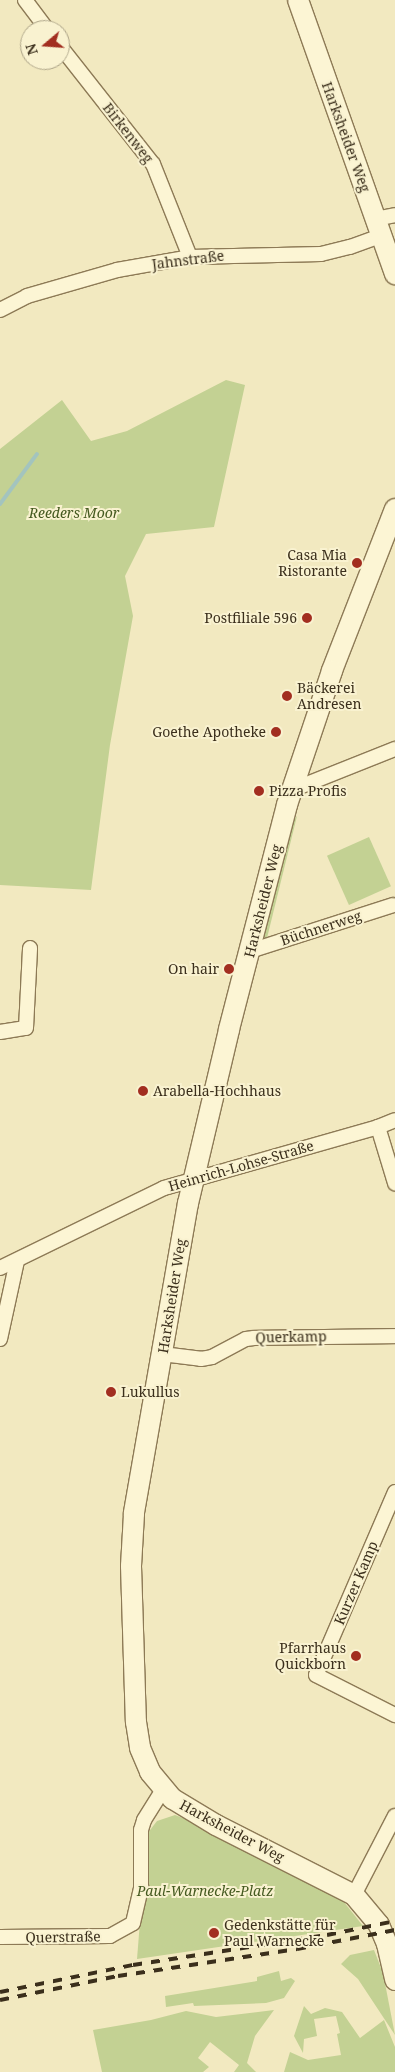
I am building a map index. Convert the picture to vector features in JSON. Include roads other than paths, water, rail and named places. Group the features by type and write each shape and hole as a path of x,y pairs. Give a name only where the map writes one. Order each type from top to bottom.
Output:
{"main road":[{"name":"Harksheider Weg","path":"298,0 395,274"},
{"name":"Harksheider Weg","path":"395,509 332,671 292,790 192,1178 134,1514 130,1566 136,1722 140,1748 150,1772 172,1799 216,1825 354,1895 379,1925 387,1944 395,1980"}],"street":[{"path":"25,0 40,20"},
{"name":"Birkenweg","path":"70,59 153,164 190,257"},
{"name":"Jahnstraße","path":"0,310 27,296 99,274 190,257 321,254 350,247 395,215"},
{"path":"292,790 395,748"},
{"name":"Büchnerweg","path":"250,951 346,918 393,905"},
{"path":"0,1032 26,1028 30,948"},
{"name":"Heinrich-Lohse-Straße","path":"0,1268 164,1188 192,1178 378,1128 395,1120"},
{"path":"378,1128 395,1183"},
{"path":"0,1340 17,1261"},
{"name":"Querkamp","path":"162,1354 201,1359 212,1357 246,1339 254,1338 395,1336"},
{"name":"Kurzer Kamp","path":"395,1492 316,1675 395,1714"},
{"name":"Querstraße","path":"0,1937 110,1936 133,1923 141,1887 141,1830 144,1820 164,1790"},
{"path":"354,1895 395,1816"}],"waterway":[{"path":"0,504 37,454"}],"railway":[{"path":"0,1992 133,1965 327,1935 395,1921"},
{"path":"0,2000 118,1976 297,1949 395,1930"}],"place":[{"name":"Casa Mia Ristorante","path":"357,563"},
{"name":"Postfiliale 596","path":"307,618"},
{"name":"Bäckerei Andresen","path":"287,696"},
{"name":"Goethe Apotheke","path":"276,732"},
{"name":"Pizza Profis","path":"259,791"},
{"name":"On hair","path":"229,969"},
{"name":"Arabella-Hochhaus","path":"143,1091"},
{"name":"Lukullus","path":"111,1392"},
{"name":"Pfarrhaus Quickborn","path":"356,1656"},
{"name":"Gedenkstätte für Paul Warnecke","path":"214,1933"}],"park label":[{"name":"Reeders Moor","path":"74,513"},
{"name":"Paul-Warnecke-Platz","path":"205,1891"}]}
